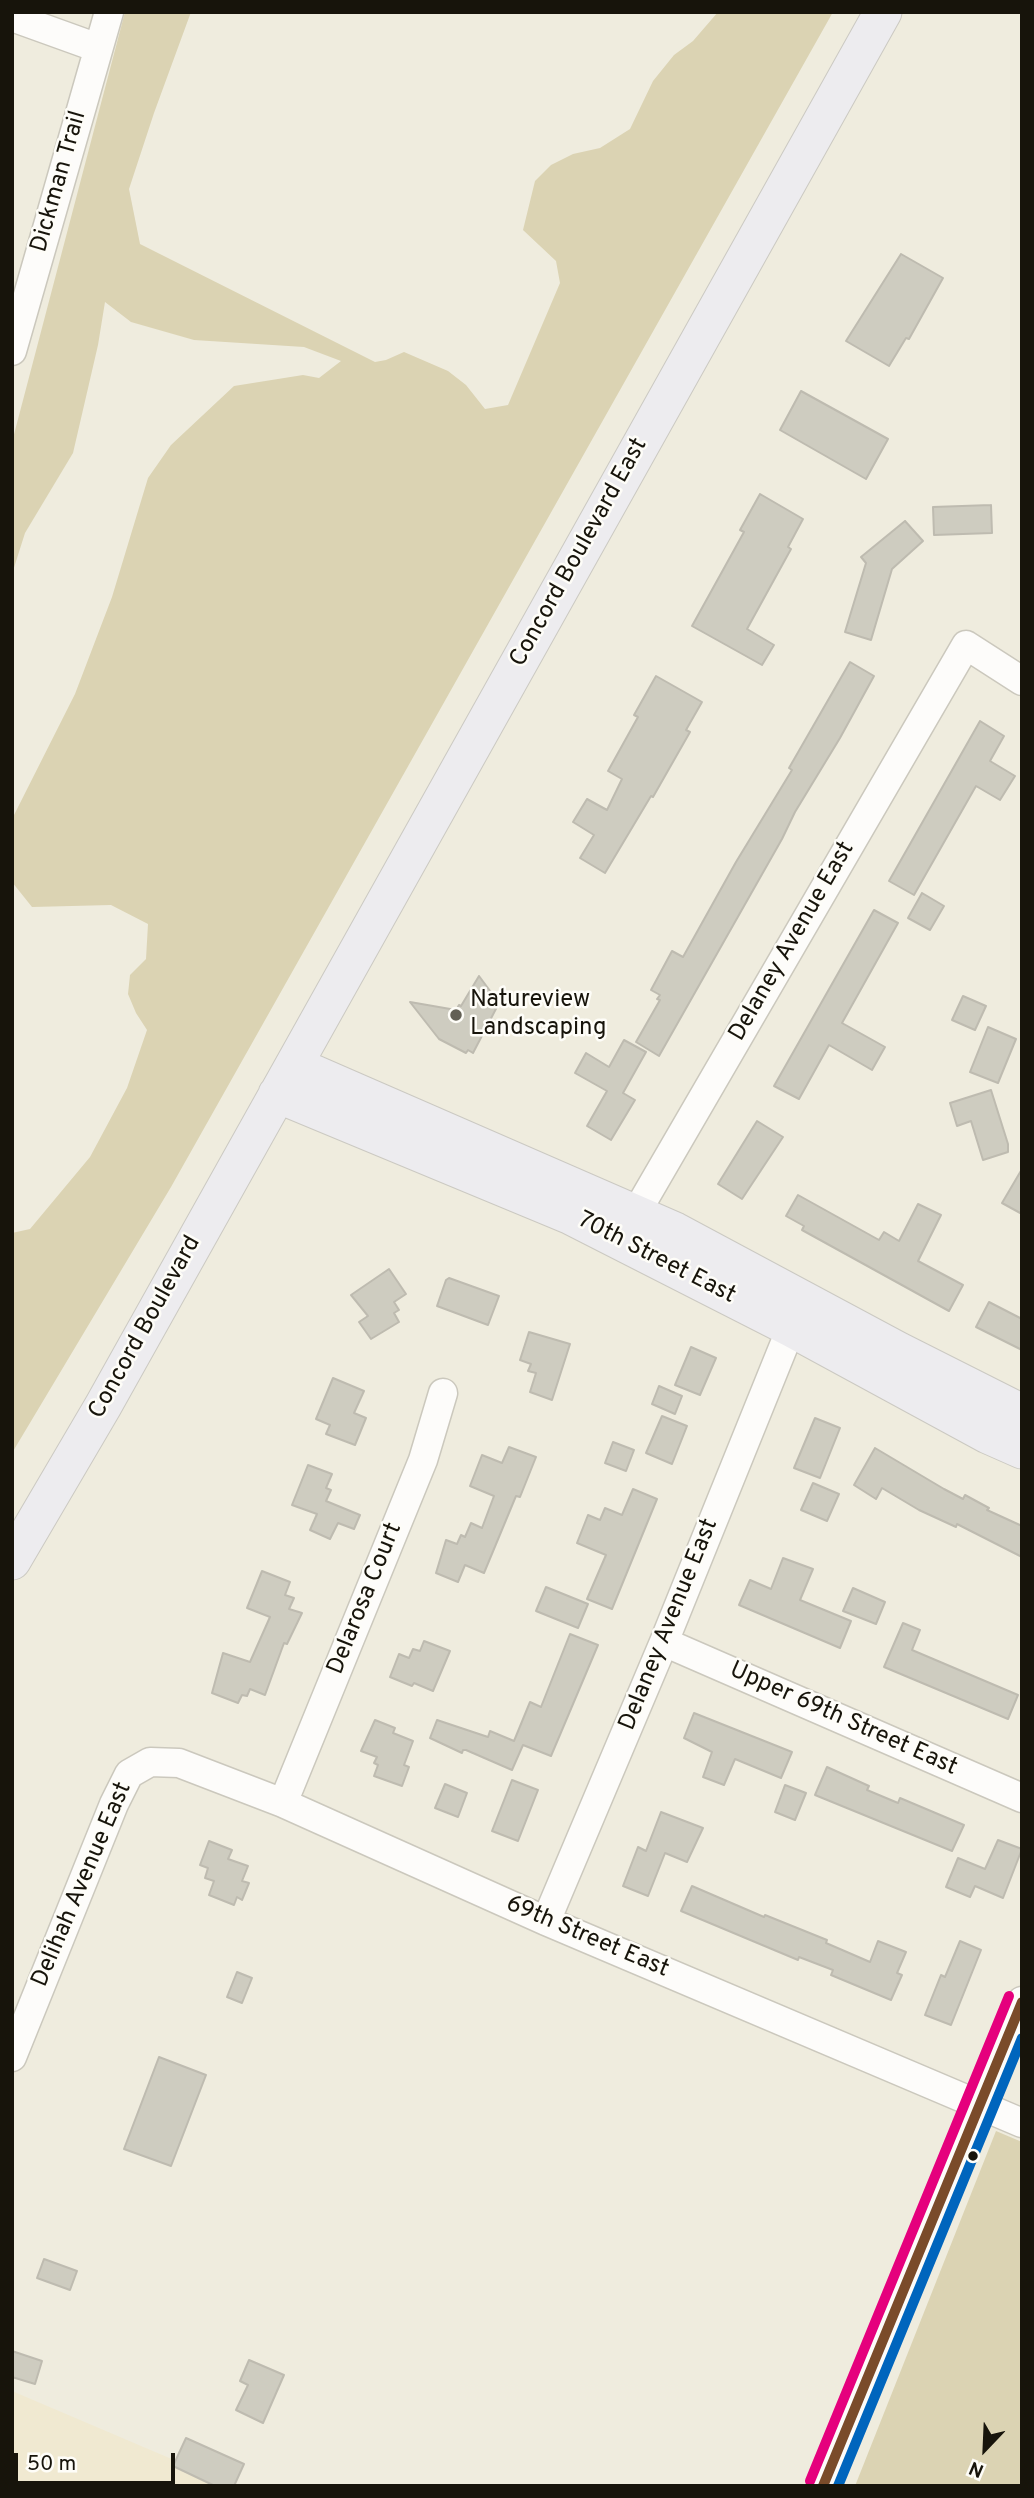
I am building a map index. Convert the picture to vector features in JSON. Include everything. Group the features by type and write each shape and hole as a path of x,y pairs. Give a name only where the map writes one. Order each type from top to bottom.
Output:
{"main road":[{"name":"Concord Boulevard East","path":"285,1080 883,12"},
{"name":"70th Street East","path":"285,1080 630,1227 791,1328 988,1435 1022,1450"},
{"name":"Concord Boulevard","path":"12,1561 103,1406 285,1080"},
{"name":"70th Street East","path":"630,1227 675,1231 899,1351 1022,1413"}],"street":[{"name":"Dickman Trail","path":"12,351 109,12"},
{"path":"12,17 99,48"},
{"name":"Delaney Avenue East","path":"630,1227 966,645 1022,681"},
{"name":"Delaney Avenue East","path":"546,1921 664,1642 791,1328"},
{"name":"Delarosa Court","path":"284,1803 423,1460 443,1393"},
{"name":"Upper 69th Street East","path":"664,1642 1022,1798"},
{"name":"69th Street East","path":"149,1762 179,1763 284,1803 546,1921 1022,2123"},
{"name":"Delihah Avenue East","path":"12,2057 114,1804 129,1774 149,1762"},
{"path":"823,2486 1022,2001"}],"shaded area":[{"path":"125,12 191,12 129,189 140,244 375,362 404,352 448,371 466,385 485,409 508,405 560,283 556,261 523,230 535,181 551,165 573,154 600,148 630,129 653,81 674,55 693,41 718,12 833,12 171,1187 12,1453 12,1233 30,1229 90,1157 127,1088 147,1030 128,994 130,975 146,959 148,924 111,905 32,907 12,882 12,819 75,694 112,597 148,478 171,445 234,386 303,375 319,378 341,361 304,347 194,340 131,322 105,302 73,453 25,533 12,574 12,442"},
{"path":"996,2131 1022,2142 1022,2486 855,2486"},
{"path":"12,2391 235,2486 12,2486"}],"building":[{"path":"901,254 943,278 909,339 906,338 889,366 846,341"},
{"path":"801,391 888,439 866,479 780,430"},
{"path":"760,494 803,519 788,547 791,549 747,629 774,645 762,665 692,626 744,532 740,530"},
{"path":"991,505 992,533 934,535 933,507"},
{"path":"905,521 923,541 892,569 871,640 845,632 866,563 861,557"},
{"path":"850,662 874,676 659,1056 636,1042 660,1000 657,999 660,995 651,990 672,951 683,957 792,770 789,768"},
{"path":"656,676 702,702 686,730 690,732 605,873 580,858 594,835 573,822 587,799 607,810 622,779 608,771 638,717 634,715"},
{"path":"980,721 1004,736 990,761 1015,776 1000,800 976,786 914,895 889,881"},
{"path":"922,893 944,906 930,930 908,918"},
{"path":"874,910 898,923 842,1023 885,1047 872,1070 829,1045 799,1099 774,1086"},
{"name":"Natureview Landscaping","path":"479,976 499,1003 473,1053 468,1050 466,1053 439,1039 410,1002 456,1010"},
{"path":"963,996 986,1006 975,1030 952,1020"},
{"path":"988,1027 1016,1039 998,1083 970,1072"},
{"path":"624,1040 646,1052 623,1093 635,1100 611,1140 587,1126 607,1091 575,1073 586,1053 609,1067"},
{"path":"991,1090 1008,1144 1008,1152 983,1160 971,1121 957,1126 950,1103"},
{"path":"757,1121 783,1137 742,1199 718,1184"},
{"path":"1022,1169 1022,1214 1002,1203"},
{"path":"798,1195 879,1240 884,1232 899,1241 918,1204 941,1215 918,1261 963,1285 949,1311 802,1230 804,1226 786,1216"},
{"path":"389,1269 406,1294 394,1302 399,1310 394,1313 399,1322 371,1339 359,1322 368,1316 351,1295"},
{"path":"449,1278 499,1296 488,1325 437,1306"},
{"path":"989,1302 1022,1319 1022,1350 976,1327"},
{"path":"529,1332 570,1344 552,1400 530,1392 536,1373 528,1371 531,1364 520,1360"},
{"path":"691,1347 716,1358 700,1395 675,1385"},
{"path":"333,1378 364,1391 354,1413 366,1418 355,1445 326,1434 330,1425 316,1419"},
{"path":"659,1386 682,1396 675,1414 652,1404"},
{"path":"662,1416 687,1426 672,1464 646,1453"},
{"path":"815,1418 840,1428 820,1478 794,1468"},
{"path":"613,1442 634,1450 626,1471 605,1463"},
{"path":"509,1447 536,1457 520,1497 516,1496 484,1573 465,1565 458,1582 436,1573 446,1540 457,1544 461,1535 465,1537 471,1523 482,1528 494,1496 470,1486 482,1455 502,1463"},
{"path":"875,1448 944,1489 963,1499 965,1495 989,1508 987,1510 1022,1526 1022,1557 957,1524 956,1527 919,1510 882,1488 876,1499 854,1485"},
{"path":"308,1465 332,1474 326,1488 331,1490 326,1501 360,1515 354,1529 338,1523 330,1539 310,1530 317,1514 292,1505"},
{"path":"813,1483 839,1494 827,1521 801,1510"},
{"path":"633,1489 657,1499 612,1609 587,1599 606,1555 577,1543 588,1515 600,1520 605,1508 622,1515"},
{"path":"783,1558 813,1569 800,1600 851,1621 840,1648 739,1605 750,1580 771,1589"},
{"path":"262,1571 290,1582 285,1595 294,1598 289,1609 302,1613 287,1644 284,1643 265,1695 250,1689 247,1696 242,1695 238,1703 212,1693 223,1653 250,1662 270,1617 247,1608"},
{"path":"546,1587 588,1604 578,1628 536,1611"},
{"path":"853,1588 885,1602 876,1624 843,1611"},
{"path":"903,1623 920,1630 912,1650 1018,1695 1008,1719 884,1667"},
{"path":"570,1634 598,1645 551,1756 523,1745 512,1770 466,1750 462,1753 430,1738 437,1720 488,1737 490,1731 514,1741 530,1702 541,1707"},
{"path":"424,1641 450,1651 433,1691 390,1677 399,1654 409,1658 413,1649 420,1651"},
{"path":"694,1713 792,1752 781,1778 735,1759 724,1785 703,1777 712,1752 684,1738"},
{"path":"375,1720 395,1728 393,1733 413,1741 404,1765 409,1767 402,1786 374,1776 378,1765 374,1763 377,1757 361,1751"},
{"path":"827,1767 869,1786 867,1790 898,1803 900,1798 964,1825 952,1851 815,1795"},
{"path":"512,1780 538,1790 518,1841 492,1831"},
{"path":"445,1784 467,1793 458,1817 435,1808"},
{"path":"785,1785 806,1793 795,1820 775,1812"},
{"path":"661,1812 703,1828 687,1862 665,1853 648,1896 623,1886 638,1847 646,1851"},
{"path":"998,1840 1022,1849 1003,1898 975,1886 970,1897 946,1887 958,1858 985,1869"},
{"path":"209,1841 232,1850 228,1859 248,1866 242,1881 249,1883 242,1900 237,1897 234,1905 209,1895 214,1881 205,1878 208,1868 200,1865"},
{"path":"692,1886 827,1940 826,1943 870,1962 878,1941 906,1952 897,1973 902,1975 891,2000 831,1975 833,1970 799,1957 798,1960 681,1911"},
{"path":"960,1941 981,1950 951,2025 925,2015 941,1975 945,1977"},
{"path":"237,1972 252,1978 242,2003 227,1997"},
{"path":"159,2057 206,2075 171,2166 124,2149"},
{"path":"44,2259 77,2271 70,2290 37,2278"},
{"path":"12,2351 42,2361 35,2384 12,2377"},
{"path":"249,2360 284,2375 263,2423 236,2410 248,2385 240,2381"},
{"path":"186,2438 244,2464 234,2486 215,2486 173,2466"}],"transit line":[{"path":"810,2481 1009,1996"},
{"path":"823,2486 1022,2002"},
{"path":"838,2486 1022,2038"}],"place":[{"name":"Natureview Landscaping","path":"456,1015"}]}
